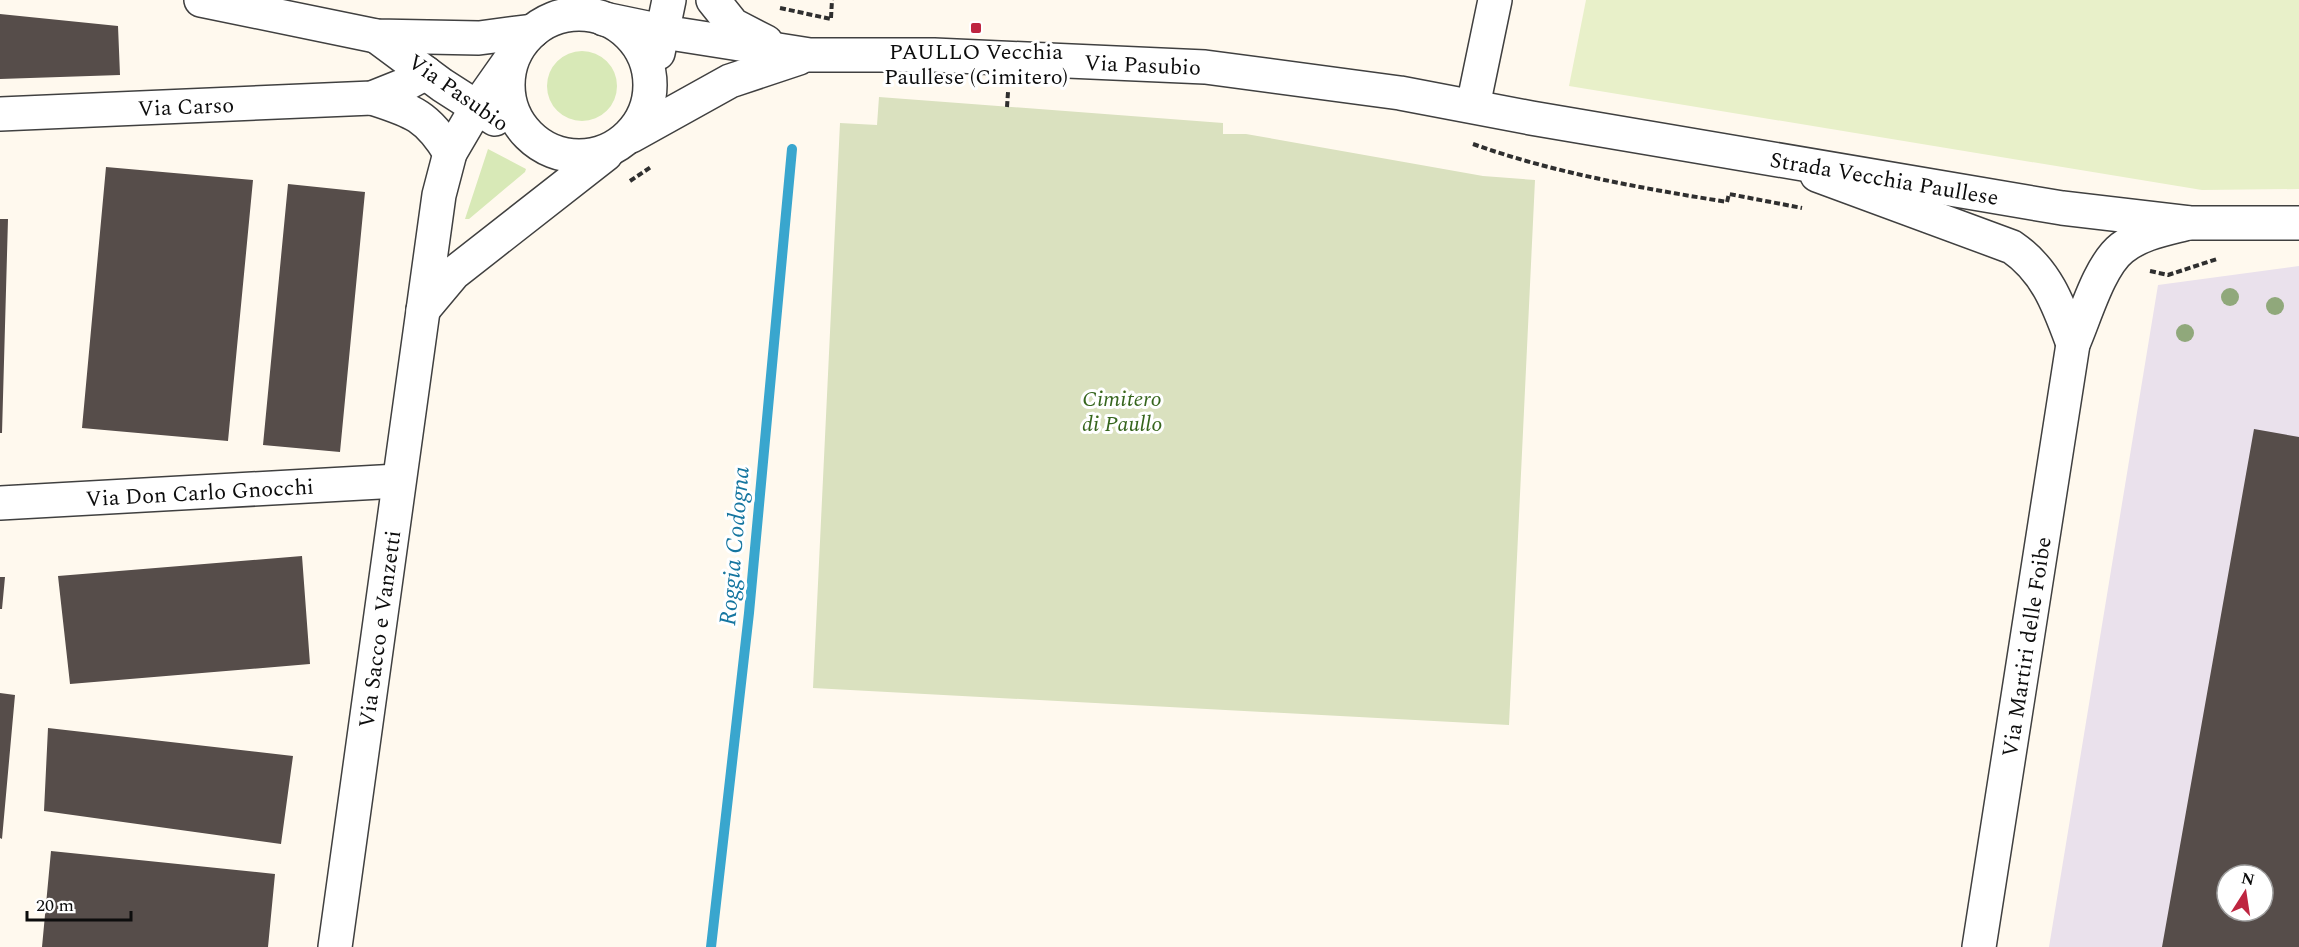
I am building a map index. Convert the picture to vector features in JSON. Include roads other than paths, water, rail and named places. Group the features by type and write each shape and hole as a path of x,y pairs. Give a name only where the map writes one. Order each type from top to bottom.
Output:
{"street":[{"name":"Via Pasubio","path":"201,0 376,36 479,38 524,42"},
{"path":"423,310 454,273 576,175 621,143 644,116 669,0"},
{"name":"Via Pasubio","path":"713,0 733,25 795,53"},
{"path":"1473,106 1495,0"},
{"name":"Via Pasubio","path":"594,11 662,31 795,53 934,55 1205,67 1473,106"},
{"path":"621,143 596,155 579,157 557,153 543,147 525,132 511,108 508,76 524,42 554,19 594,11 622,29 639,47 648,66 651,90"},
{"name":"Via Pasubio","path":"376,36 477,107 543,147"},
{"name":"Via Sacco e Vanzetti","path":"335,947 423,310 431,237 450,153 477,107 524,42"},
{"name":"Via Pasubio","path":"621,143 730,81 778,63 795,53"},
{"name":"Via Carso","path":"0,114 372,98 426,73"},
{"name":"Via Carso","path":"372,98 414,111 438,134 450,153"},
{"name":"Strada Vecchia Paullese","path":"1473,106 2062,208 2190,223 2299,223"},
{"path":"1772,159 2012,247 2031,262 2048,283 2073,344"},
{"name":"Via Martiri delle Foibe","path":"1979,947 2073,344 2102,274 2121,248 2143,236 2190,223"},
{"name":"Via Don Carlo Gnocchi","path":"0,503 398,481"}],"waterway":[{"name":"Roggia Codogna","path":"711,947 749,613 792,149"}],"place":[{"name":"PAULLO Vecchia Paullese (Cimitero)","path":"976,28"}],"park label":[{"name":"Cimitero di Paullo","path":"1122,410"}]}
